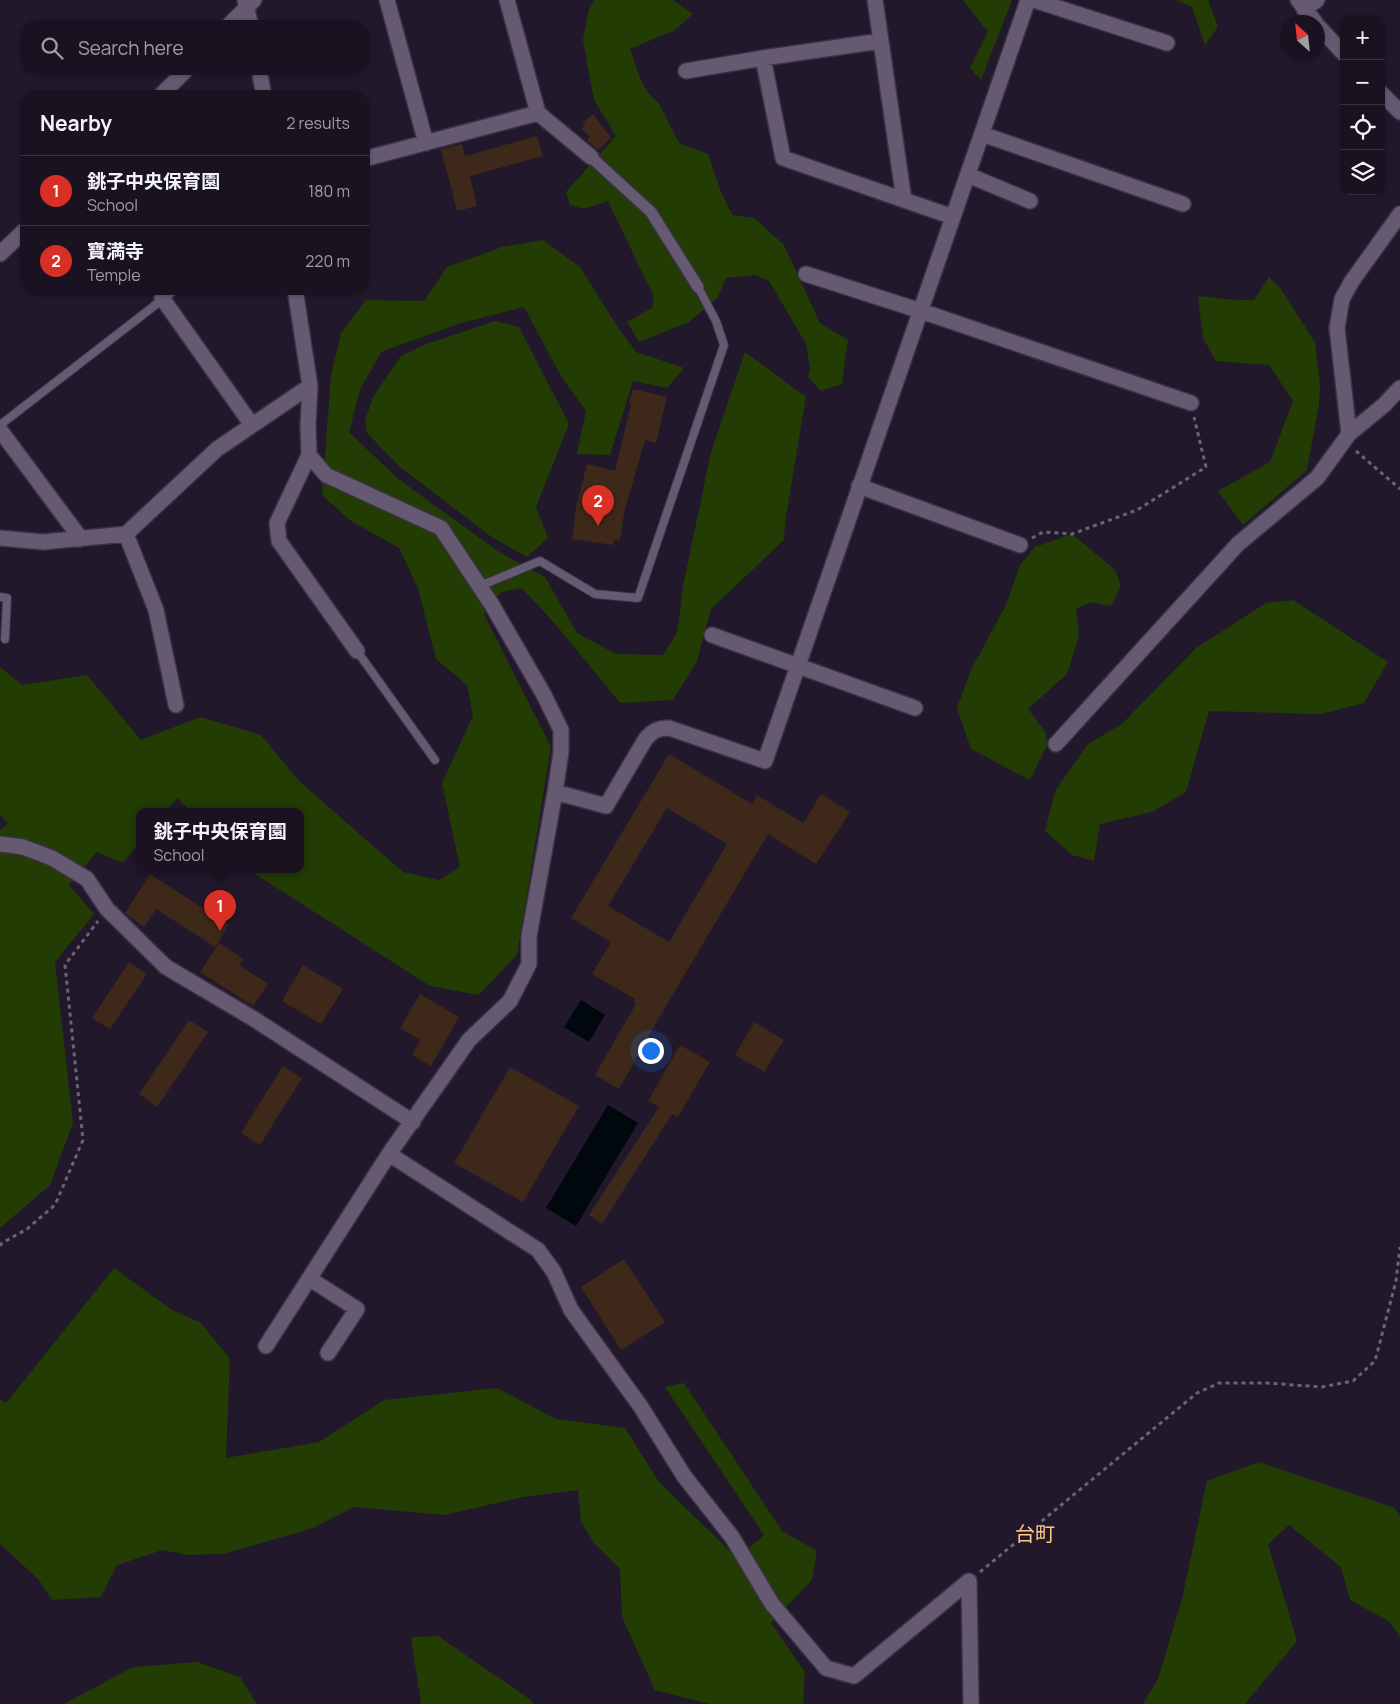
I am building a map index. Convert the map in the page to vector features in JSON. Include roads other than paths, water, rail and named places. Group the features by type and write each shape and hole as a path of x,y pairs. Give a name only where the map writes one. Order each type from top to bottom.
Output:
{"street":[{"path":"387,0 426,143"},
{"path":"507,0 538,113 591,157 651,212 698,287"},
{"path":"874,0 904,200"},
{"path":"556,792 606,806 645,740 650,733 660,728 669,728 765,761 1028,0"},
{"path":"1034,0 1167,43"},
{"path":"233,20 249,2"},
{"path":"249,2 250,20"},
{"path":"1306,3 1312,15"},
{"path":"1325,34 1340,50"},
{"path":"686,71 881,40"},
{"path":"763,58 783,158 954,217"},
{"path":"166,90 181,75"},
{"path":"260,75 263,90"},
{"path":"1385,97 1400,112"},
{"path":"370,157 538,113"},
{"path":"982,134 1183,204"},
{"path":"968,175 1030,201"},
{"path":"1346,437 1337,328 1342,299 1352,281 1400,214"},
{"path":"0,254 20,235"},
{"path":"806,274 1191,403"},
{"path":"297,295 310,386 309,454 277,523 279,541 357,651"},
{"path":"162,298 252,425"},
{"path":"0,538 43,542 126,534 217,449 310,386"},
{"path":"1056,744 1238,544 1317,478 1346,437 1384,405 1400,388"},
{"path":"0,430 81,539"},
{"path":"266,1346 389,1154 469,1040 510,1001 530,964 528,936 556,792 561,752 561,730 539,687 480,586 441,528 326,475 309,454"},
{"path":"859,486 1020,545"},
{"path":"126,534 156,610 176,704"},
{"path":"712,635 915,708"},
{"path":"0,844 23,847 52,858 87,879 108,909 166,967 254,1019 412,1122"},
{"path":"389,1154 538,1250 554,1272 571,1310 641,1407 684,1476 732,1537 772,1604 826,1668 854,1676 968,1581 971,1704"},
{"path":"310,1279 356,1309 328,1353"}],"lane":[{"path":"480,586 540,560 595,594 638,598 724,345 716,321 698,287"},
{"path":"0,424 167,295"},
{"path":"0,596 7,598 4,639"},
{"path":"357,651 435,760"}],"place":[{"name":"寶満寺","path":"598,526"},
{"name":"銚子中央保育園","path":"220,931"}],"district":[{"name":"台町","path":"1035,1534"}]}
